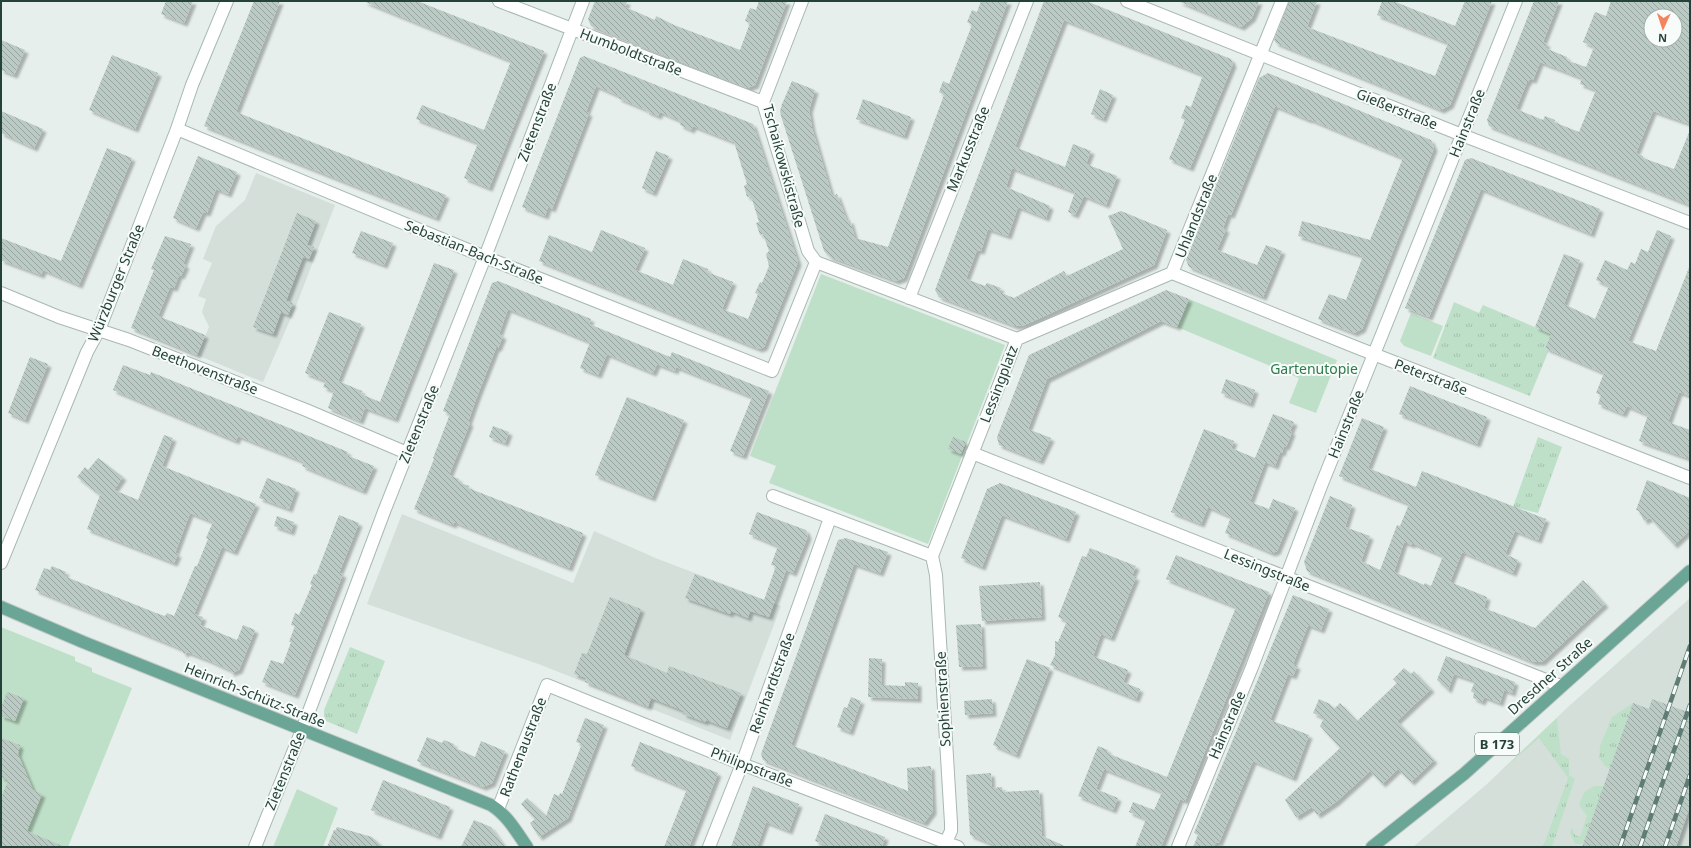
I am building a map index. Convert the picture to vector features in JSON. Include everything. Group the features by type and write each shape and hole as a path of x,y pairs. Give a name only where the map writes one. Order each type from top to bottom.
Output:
{"main road":[{"name":"Dresdner Straße","path":"1372,847 1464,774 1690,571"},
{"name":"Heinrich-Schütz-Straße","path":"1,607 302,730 491,805 498,810"},
{"path":"498,810 508,820 527,847"}],"street":[{"name":"Würzburger Straße","path":"1,563 87,352 99,330 177,129 192,85 227,1"},
{"name":"Humboldtstraße","path":"499,1 764,102"},
{"name":"Zietenstraße","path":"255,847 302,730 347,606 485,257 583,1"},
{"name":"Tschaikowskistraße","path":"802,1 764,102 808,251 816,262"},
{"name":"Markusstraße","path":"909,298 1027,1"},
{"name":"Gießerstraße","path":"1127,1 1462,135 1690,223"},
{"name":"Uhlandstraße","path":"1016,340 1172,273 1282,1"},
{"name":"Hainstraße","path":"1178,847 1287,578 1320,490 1516,1"},
{"name":"Sebastian-Bach-Straße","path":"177,129 485,257 772,371 816,262"},
{"name":"Lessingplatz","path":"816,262 1016,340 932,556"},
{"name":"Peterstraße","path":"1172,273 1374,355 1690,478"},
{"name":"Beethovenstraße","path":"1,294 59,317 129,340 306,410 407,453"},
{"name":"Lessingstraße","path":"972,453 1561,686"},
{"path":"773,496 932,556"},
{"name":"Reinhardtstraße","path":"709,847 742,764 830,518"},
{"name":"Sophienstraße","path":"932,556 936,575 951,823 951,831 946,842"},
{"name":"Philippstraße","path":"547,685 742,764 958,847"},
{"name":"Rathenaustraße","path":"498,810 547,685"}],"shaded area":[{"path":"256,173 335,205 294,311 263,382 197,355 209,327 202,312 206,299 198,296 212,263 203,259 216,226 245,200"},
{"path":"402,514 573,583 594,531 658,559 781,606 730,740 541,665 367,604"},
{"path":"1690,598 1690,847 1413,847 1487,784 1568,707"}],"green space":[{"path":"821,274 1005,345 928,544 769,483 776,466 750,456"},
{"name":"Gartenutopie","path":"1189,299 1337,360 1316,413 1289,403 1299,378 1177,327"},
{"path":"1454,302 1479,313 1483,305 1551,334 1545,348 1549,350 1530,396 1433,358"},
{"path":"1411,313 1443,326 1431,356 1404,346 1400,341"},
{"path":"1538,437 1562,447 1538,513 1513,507"},
{"path":"1,627 75,657 75,661 92,668 92,672 132,688 68,847 1,847"},
{"path":"350,647 385,661 357,734 326,721 324,716 324,710"},
{"path":"1633,703 1610,769 1605,766 1599,758 1600,746 1612,717"},
{"path":"1557,718 1561,754 1569,759 1569,775 1575,779 1552,847 1543,847 1568,778 1539,738 1500,772"},
{"path":"1594,786 1604,786 1583,844 1575,844 1570,833 1572,827 1575,835 1580,837 1587,816 1579,805 1584,792"},
{"path":"297,789 338,808 323,847 273,847"}],"building":[{"path":"166,1 193,1 184,23 161,14"},
{"path":"254,1 280,1 236,112 446,195 436,218 204,126"},
{"path":"363,1 417,1 544,51 489,188 464,178 478,143 416,119 422,105 484,130 511,61"},
{"path":"595,1 627,1 625,7 655,20 656,16 674,25 740,50 750,23 745,21 750,8 756,10 759,1 787,1 755,85 747,88 591,26 588,19"},
{"path":"981,1 1008,1 904,278 896,281 830,257 824,251 781,116 780,111 782,104 792,81 815,90 809,110 812,128 832,196 837,194 847,221 850,220 855,238 888,247 944,95 939,92 943,81 949,84 972,25 967,22 972,10 977,12"},
{"path":"1044,1 1086,1 1231,59 1233,64 1190,168 1169,159 1185,120 1181,118 1186,105 1191,107 1203,75 1064,20 1015,147 1065,167 1073,144 1091,151 1086,164 1117,176 1106,205 1084,196 1075,215 1068,212 1075,192 1012,168 1006,187 1050,206 1046,218 1018,207 1008,236 988,229 981,251 977,250 966,279 985,286 987,283 1001,288 999,292 1014,298 1064,271 1067,276 1123,249 1108,216 1121,211 1167,230 1154,265 1025,325 1015,326 939,297 935,290"},
{"path":"1178,1 1259,1 1252,18 1241,27"},
{"path":"1289,1 1317,1 1307,27 1435,76 1448,43 1377,15 1382,1 1393,1 1455,26 1465,1 1492,1 1450,105 1441,110 1276,43 1274,40"},
{"path":"1534,1 1559,1 1543,42 1547,44 1545,48 1567,57 1566,60 1586,67 1594,47 1583,42 1595,12 1606,16 1611,1 1690,1 1690,124 1653,111 1636,153 1643,156 1643,158 1674,169 1690,130 1690,205 1489,126 1487,120","holes":["1540,62 1582,78 1580,84 1596,90 1579,132 1554,122 1555,120 1545,116 1543,120 1516,109 1527,82 1529,79 1533,80"]},
{"path":"1,40 25,50 14,75 1,70"},
{"path":"112,55 158,73 135,129 89,110"},
{"path":"584,56 753,124 798,262 764,347 759,349 539,261 549,235 592,252 601,230 645,248 635,270 673,285 683,259 708,269 707,272 733,282 722,309 748,319 758,294 755,293 760,282 762,283 769,266 766,254 769,251 763,234 760,235 756,223 759,222 751,196 747,197 744,186 747,184 734,142 693,126 691,130 680,125 681,121 660,112 658,116 618,98 619,96 596,86 586,112 589,113 552,209 548,207 545,216 522,207 580,58"},
{"path":"1268,73 1431,140 1434,148 1362,329 1354,333 1318,319 1329,294 1346,300 1363,256 1298,236 1302,221 1370,240 1403,158 1275,106 1231,215 1228,214 1223,228 1226,229 1217,250 1257,265 1266,245 1282,251 1263,297 1189,267 1186,260 1259,78"},
{"path":"1100,89 1113,95 1103,119 1091,114"},
{"path":"863,99 911,117 904,136 856,119"},
{"path":"1,111 43,129 34,148 1,133"},
{"path":"107,148 132,158 79,285 43,270 41,275 1,260 1,238 61,261"},
{"path":"656,151 669,156 653,193 642,188"},
{"path":"198,156 237,172 228,194 216,189 207,213 203,212 196,228 173,218"},
{"path":"1471,158 1600,209 1591,234 1481,189 1429,317 1405,308 1465,160"},
{"path":"297,213 316,221 307,245 314,247 309,259 303,257 286,301 293,303 288,315 281,312 273,334 253,327"},
{"path":"1657,230 1671,236 1628,341 1656,351 1690,265 1690,396 1679,392 1668,422 1690,430 1690,459 1639,441 1648,415 1627,406 1623,414 1598,404 1601,395 1596,393 1604,373 1545,348 1551,334 1535,327 1564,254 1580,260 1564,304 1595,319 1609,286 1596,280 1605,260 1627,270 1631,262 1635,264 1641,249 1648,252"},
{"path":"361,231 393,243 384,265 352,253"},
{"path":"165,236 191,244 183,264 186,265 181,276 179,275 174,288 170,287 158,316 205,335 197,355 131,328 154,270 151,269"},
{"path":"434,263 454,270 395,419 365,408 360,421 328,408 334,391 323,387 326,381 305,373 329,312 361,324 338,381 362,391 361,394 380,402"},
{"path":"498,281 591,319 589,324 670,357 672,352 769,391 743,456 730,451 752,397 676,367 675,371 657,364 653,373 607,354 598,375 580,368 590,342 508,309 499,334 503,336 498,348 496,348 476,399 468,422 470,423 449,475 459,479 458,482 469,486 468,488 583,533 569,568 454,522 453,525 414,509 450,414 443,411 492,283"},
{"path":"1166,290 1189,299 1177,327 1161,321 1047,379 1028,429 1051,438 1040,461 999,445 997,437 1029,355"},
{"path":"30,357 48,364 25,420 8,413"},
{"path":"123,365 150,375 151,372 348,452 346,455 374,466 363,491 302,466 304,462 238,436 236,441 113,390"},
{"path":"1226,379 1255,390 1250,404 1221,393"},
{"path":"1410,386 1487,417 1477,444 1399,414"},
{"path":"627,397 684,420 652,498 595,475"},
{"path":"1273,414 1294,422 1290,431 1292,432 1286,447 1284,446 1282,453 1280,452 1275,466 1265,462 1250,502 1269,509 1273,499 1295,508 1277,551 1272,553 1225,533 1231,517 1208,507 1201,524 1171,512 1204,429 1234,441 1231,448 1255,458"},
{"path":"1362,418 1384,427 1368,468 1416,487 1422,471 1546,519 1538,540 1515,531 1505,554 1518,560 1513,573 1462,552 1450,582 1487,597 1484,608 1535,628 1583,580 1605,604 1542,662 1533,662 1307,571 1304,562 1330,496 1352,505 1345,527 1370,536 1361,561 1380,570 1397,525 1400,526 1409,504 1339,476","holes":["1404,542 1412,545 1412,543 1443,556 1431,586 1425,583 1424,585 1394,572"]},
{"path":"493,426 509,432 505,443 489,437"},
{"path":"164,435 173,438 162,466 256,504 234,552 222,547 194,614 203,617 200,625 237,640 243,625 255,630 239,670 231,673 230,670 208,660 187,652 184,654 181,649 172,645 35,590 44,568 50,570 52,566 66,572 64,576 156,613 165,616 167,613 174,616 195,566 197,566 213,522 190,513 175,553 178,554 174,563 87,529 100,495 77,477 85,467 88,470 98,458 123,477 114,490 138,500"},
{"path":"953,437 966,442 961,454 948,449"},
{"path":"267,478 296,489 289,509 259,498"},
{"path":"1647,480 1690,498 1690,530 1674,545 1650,518 1644,521 1639,511 1636,510"},
{"path":"1000,483 1076,512 1066,539 1002,515 982,567 961,558 987,489"},
{"path":"757,512 806,530 808,536 793,573 786,570 769,617 750,611 748,618 731,611 730,614 685,598 695,574 764,600 776,566 771,565 778,546 749,534"},
{"path":"339,515 359,523 339,573 343,574 295,695 262,682 271,660 283,664 295,626 291,625 295,613 299,615 312,585 310,584 314,574 316,575"},
{"path":"277,516 294,522 291,532 274,526"},
{"path":"846,538 888,552 880,573 854,564 791,745 908,791 907,768 931,766 933,811 924,823 763,760 761,754 838,540"},
{"path":"1090,548 1136,566 1132,576 1136,577 1111,638 1101,634 1093,656 1128,670 1123,682 1140,689 1136,699 1050,665 1055,655 1055,641 1058,642 1067,621 1058,617 1082,556 1086,557"},
{"path":"1176,555 1269,592 1185,801 1180,799 1161,847 1135,847 1146,819 1129,812 1133,802 1154,810 1162,792 1104,769 1096,789 1118,798 1113,810 1078,796 1098,746 1108,750 1107,753 1167,777 1236,607 1166,579"},
{"path":"1040,582 1042,617 982,621 979,586"},
{"path":"1293,595 1329,609 1321,630 1308,625 1293,664 1297,666 1293,676 1288,674 1270,720 1309,735 1293,778 1253,761 1219,843 1216,842 1214,847 1193,847 1198,835 1194,833"},
{"path":"610,597 641,609 624,655 667,673 669,666 741,693 727,728 706,720 705,722 683,714 684,711 651,698 648,707 585,682 586,678 574,674 582,653 587,654"},
{"path":"981,624 983,666 959,667 956,625"},
{"path":"1446,656 1515,682 1512,693 1504,690 1500,703 1484,697 1482,702 1473,698 1474,693 1471,691 1475,681 1454,674 1448,690 1437,680"},
{"path":"869,658 882,659 881,685 905,686 905,682 918,683 918,699 868,697"},
{"path":"1027,659 1050,668 1016,755 993,745"},
{"path":"1404,668 1411,674 1414,671 1431,689 1397,721 1434,760 1411,782 1398,769 1382,784 1370,771 1336,802 1317,815 1312,807 1296,817 1285,800 1340,748 1320,726 1324,718 1313,713 1319,699 1330,704 1334,709 1340,703 1357,721 1397,683 1393,679"},
{"path":"7,692 24,698 15,721 1,716 1,708"},
{"path":"851,697 861,701 850,732 837,727 844,707 847,708"},
{"path":"992,699 993,713 965,715 964,701"},
{"path":"1652,699 1690,713 1690,806 1676,847 1582,847 1633,703 1649,709"},
{"path":"585,718 604,725 568,818 539,837 530,823 535,819 521,804 527,798 546,816 554,794 559,796 560,793 562,794 582,744 576,742"},
{"path":"427,737 442,743 444,740 454,744 453,747 475,757 481,741 505,751 492,783 483,787 417,761"},
{"path":"1,738 20,745 18,754 33,790 42,794 27,831 65,847 1,847 1,798 8,780 1,777"},
{"path":"640,742 718,773 689,847 664,847 687,789 631,766"},
{"path":"991,773 992,788 1002,787 1003,792 1039,790 1042,836 1067,847 999,847 970,835 966,775"},
{"path":"383,780 450,807 438,836 371,810"},
{"path":"753,786 799,804 789,831 766,822 757,847 731,847"},
{"path":"825,814 885,837 882,847 831,847 815,841"},
{"path":"474,820 491,827 505,847 461,847"},
{"path":"337,827 372,837 383,847 327,847 334,830 336,830"}],"railway":[{"path":"1620,847 1690,646"},
{"path":"1640,847 1690,705"},
{"path":"1665,847 1690,775"}]}
